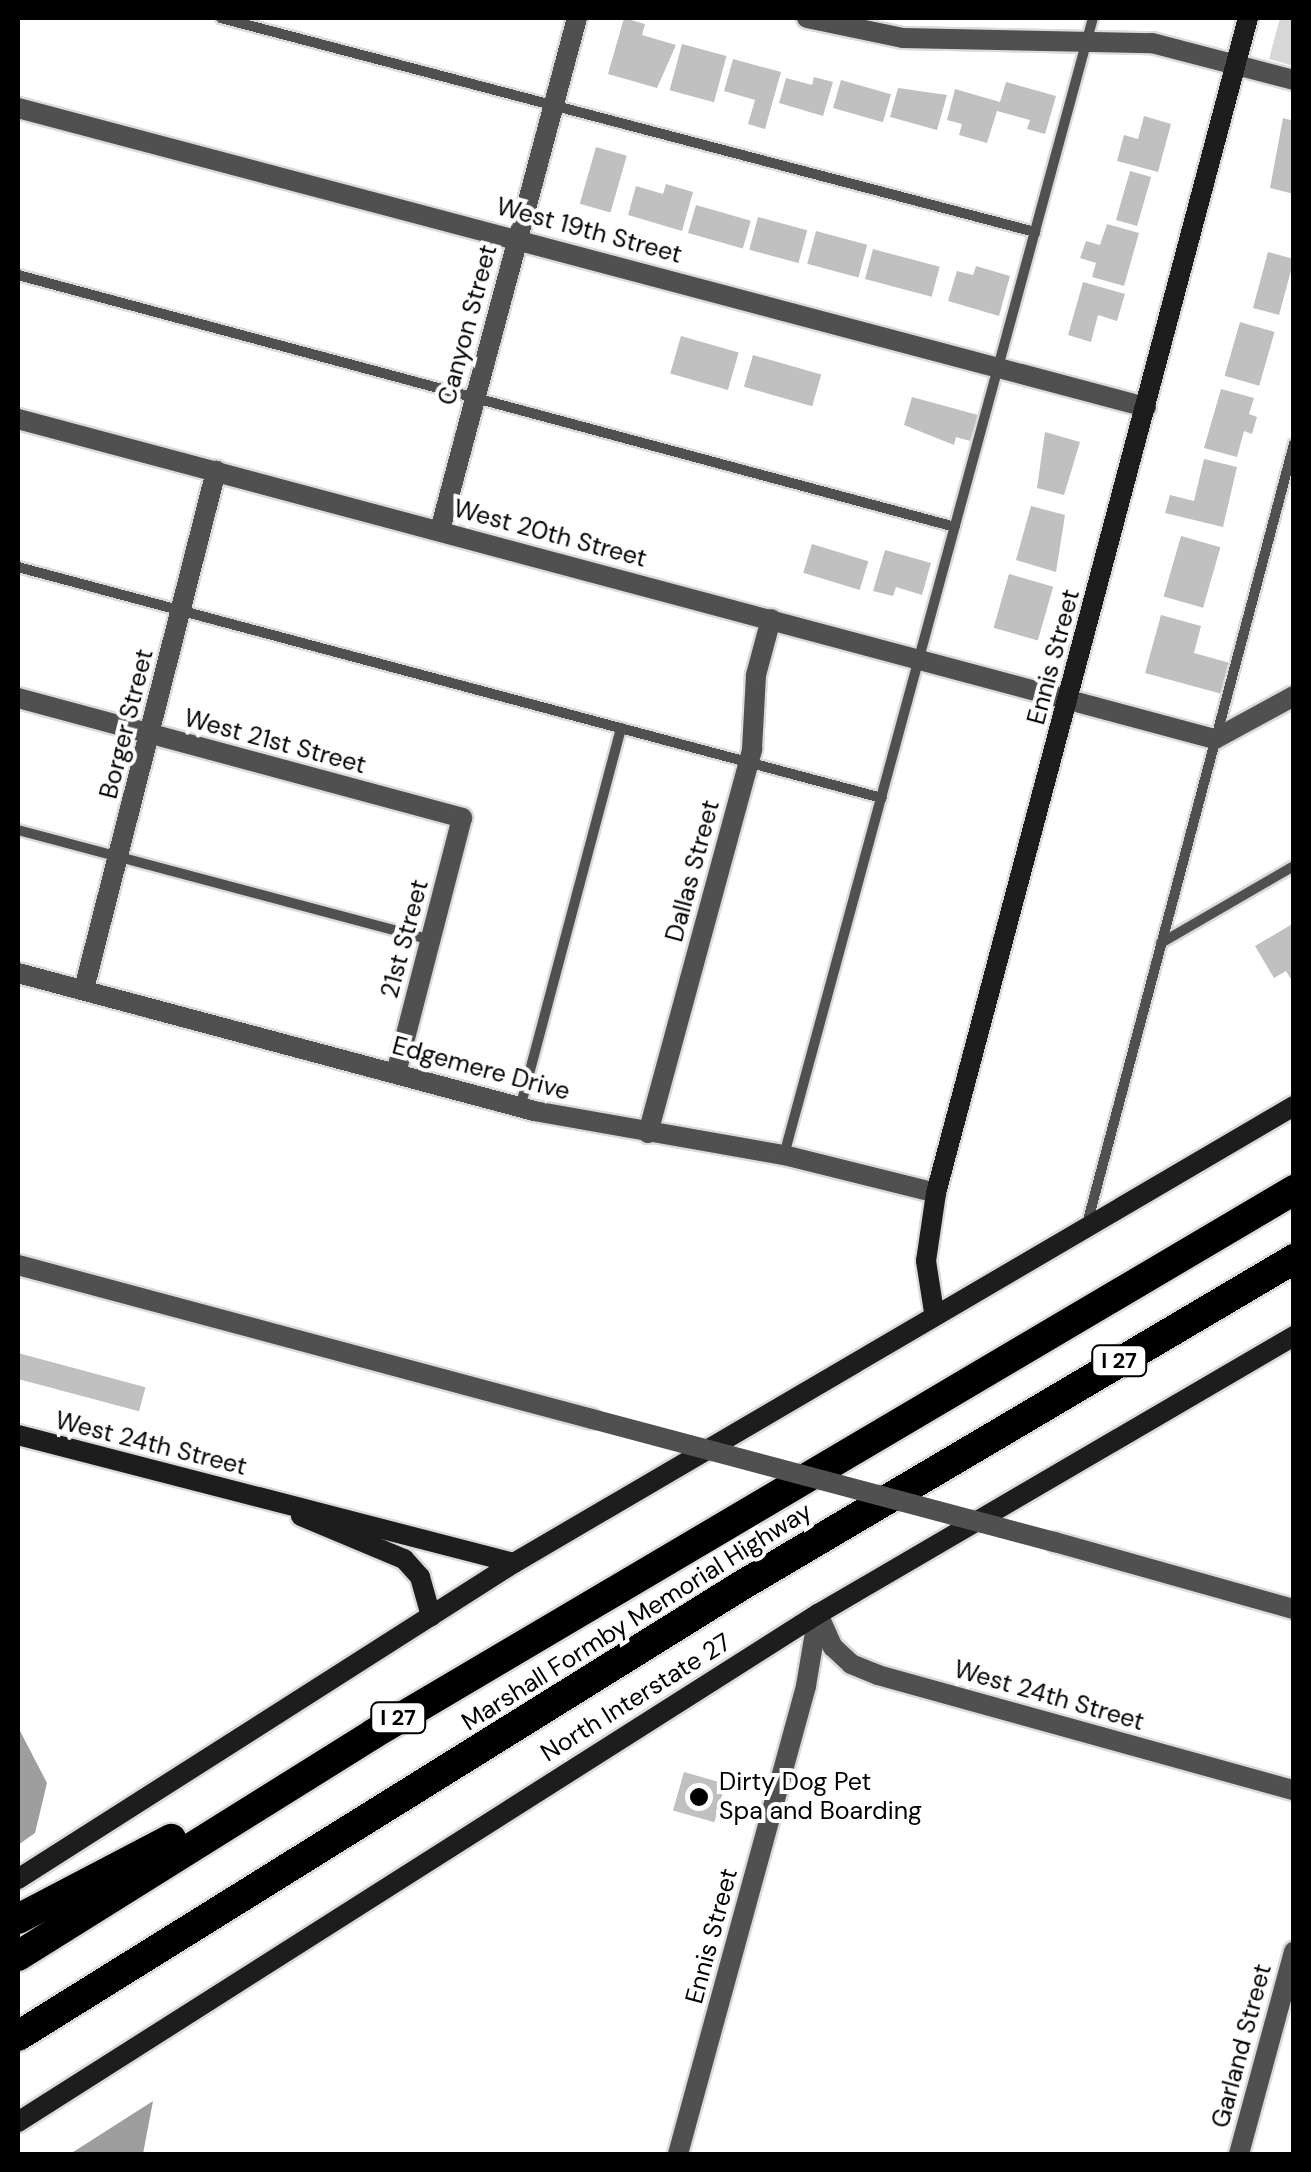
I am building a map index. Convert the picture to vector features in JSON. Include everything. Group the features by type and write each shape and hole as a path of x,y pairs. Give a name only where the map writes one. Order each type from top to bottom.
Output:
{"highway":[{"name":"Marshall Formby Memorial Highway","path":"18,1956 373,1734 1294,1190"},
{"name":"Marshall Formby Memorial Highway","path":"18,2036 739,1587 1294,1259"},
{"path":"18,1919 373,1734"},
{"path":"18,2056 196,1928"}],"main road":[{"name":"Ennis Street","path":"934,1312 926,1261 936,1194 1248,18"},
{"path":"18,1879 514,1562 934,1312 1294,1106"},
{"name":"North Interstate 27","path":"18,2122 818,1614 1294,1336"},
{"name":"West 24th Street","path":"18,1435 514,1562"},
{"name":"West 24th Street","path":"272,1500 333,1533 404,1560 420,1577 431,1616"}],"street":[{"name":"Canyon Street","path":"440,530 577,18"},
{"path":"806,18 903,38 1152,43 1294,80"},
{"name":"West 19th Street","path":"18,108 1146,407"},
{"name":"West 20th Street","path":"18,419 1215,740"},
{"name":"Borger Street","path":"84,989 216,471"},
{"name":"Dallas Street","path":"648,1134 748,762 756,675 771,619"},
{"path":"1215,740 1294,696"},
{"name":"West 21st Street","path":"18,698 462,818"},
{"name":"21st Street","path":"396,1073 462,818"},
{"name":"Edgemere Drive","path":"18,973 520,1108 648,1134 784,1155 936,1194"},
{"path":"18,1265 1294,1609"},
{"name":"West 24th Street","path":"818,1614 833,1647 851,1664 878,1674 1294,1790"},
{"name":"Ennis Street","path":"678,2154 806,1686 818,1614"},
{"name":"Garland Street","path":"1239,2154 1290,1978 1294,1951"}],"lane":[{"path":"221,18 1035,232"},
{"path":"784,1155 1093,18"},
{"path":"18,275 955,527"},
{"path":"1087,1224 1294,444"},
{"path":"18,567 882,798"},
{"path":"520,1108 622,728"},
{"path":"18,830 430,940"},
{"path":"1161,943 1294,866"}],"shaded area":[{"path":"1280,18 1293,18 1293,66 1269,59"},
{"path":"18,1727 47,1783 35,1833 18,1845"},
{"path":"153,2101 143,2154 70,2154"}],"building":[{"path":"624,18 645,24 642,35 676,45 657,88 608,74"},
{"path":"682,44 726,56 714,102 670,90"},
{"path":"733,59 781,72 765,129 748,124 755,100 724,91"},
{"path":"814,77 833,82 823,116 779,103 786,78 812,85"},
{"path":"841,80 891,94 883,122 833,108"},
{"path":"1006,82 1056,96 1045,134 1027,129 1030,120 997,111 987,143 959,135 962,124 947,120 955,89 1000,102"},
{"path":"898,88 947,95 937,130 890,117"},
{"path":"1144,116 1171,124 1158,172 1117,161 1124,135 1138,139"},
{"path":"1283,118 1294,121 1294,194 1270,188"},
{"path":"596,147 627,156 610,213 580,204"},
{"path":"1130,171 1151,177 1137,226 1116,220"},
{"path":"666,184 693,192 682,231 628,215 636,186 663,194"},
{"path":"696,205 751,221 743,249 688,233"},
{"path":"758,217 807,230 798,263 749,250"},
{"path":"1107,224 1139,233 1124,286 1092,277 1096,263 1080,258 1086,241 1100,245"},
{"path":"816,231 867,245 858,278 807,264"},
{"path":"873,249 940,267 932,297 865,279"},
{"path":"1268,252 1294,259 1279,315 1253,308"},
{"path":"976,266 1010,276 999,316 948,301 957,271 973,275"},
{"path":"1083,282 1125,294 1117,321 1098,315 1091,342 1068,335"},
{"path":"1240,322 1275,332 1259,386 1225,376"},
{"path":"681,336 739,353 728,390 670,373"},
{"path":"753,355 821,375 812,406 744,387"},
{"path":"1221,389 1254,398 1249,414 1257,417 1252,434 1244,431 1237,457 1204,448"},
{"path":"912,397 978,415 970,441 956,437 954,445 904,425"},
{"path":"1045,432 1080,442 1064,495 1037,488"},
{"path":"1204,459 1237,467 1223,527 1165,513 1170,495 1194,501"},
{"path":"1031,506 1065,515 1056,572 1016,560"},
{"path":"1181,536 1220,547 1203,608 1164,597"},
{"path":"812,544 868,561 860,590 803,573"},
{"path":"885,550 931,563 922,595 896,587 893,596 873,591"},
{"path":"1009,574 1053,587 1038,641 994,628"},
{"path":"1161,615 1201,626 1194,653 1230,663 1222,694 1145,673"},
{"path":"1294,923 1294,984 1286,971 1274,978 1255,946"},
{"path":"18,1353 146,1387 139,1411 18,1379"},
{"name":"Dirty Dog Pet Spa and Boarding","path":"684,1772 725,1784 714,1822 673,1810"}],"place":[{"name":"Dirty Dog Pet Spa and Boarding","path":"699,1797"}]}
